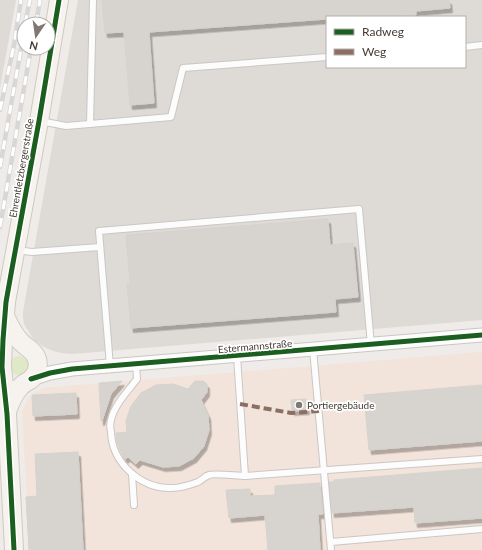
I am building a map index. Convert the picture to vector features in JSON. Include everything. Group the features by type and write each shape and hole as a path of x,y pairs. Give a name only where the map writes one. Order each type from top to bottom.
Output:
{"street":[{"name":"Ehrentletzbergerstraße","path":"14,550 7,414 2,367 5,316 15,250 39,121 59,0"},
{"path":"5,316 15,335 31,351"},
{"name":"Estermannstraße","path":"29,381 50,373 72,369 482,335"},
{"path":"29,381 16,383 10,380 4,374 2,367 3,357 13,348 23,347 31,351"},
{"name":"Ehrentletzbergerstraße","path":"7,414 13,395 21,386 36,374 38,366 37,360 31,351"},
{"name":"Estermannstraße","path":"31,351 50,363 72,369"}],"lane":[{"path":"90,124 93,0"},
{"path":"466,47 482,45"},
{"path":"39,121 66,126 171,117 183,68 326,57"},
{"path":"110,366 99,230 359,209 371,345"},
{"path":"15,250 32,252 100,247"},
{"path":"314,349 331,550"},
{"path":"237,356 245,476"},
{"path":"136,364 137,379 120,400 111,418 111,441 118,458 132,474 145,482 158,486 171,488 184,486 199,482 209,474 245,476 482,459"},
{"path":"132,474 134,505"},
{"path":"331,542 482,529"}],"shaded area":[{"path":"0,0 16,0 0,88"},
{"path":"78,0 482,0 482,320 72,354 53,351 34,340 24,324 23,317"},
{"path":"482,352 482,550 30,550 22,412 29,397 35,392 44,388"}],"green space":[{"path":"18,356 24,358 28,362 29,366 28,370 21,375 11,371 11,360"}],"building":[{"path":"102,0 449,0 450,8 416,11 416,15 326,16 326,19 149,32 154,103 130,105 124,32 105,33"},
{"path":"328,219 330,245 353,243 358,297 335,299 336,312 131,328 127,284 130,284 126,235"},
{"path":"122,381 111,394 101,421 99,383"},
{"path":"195,381 203,381 207,384 207,392 201,400 208,415 209,430 204,446 194,458 179,466 163,467 140,460 136,464 128,457 125,459 117,442 116,433 127,432 126,421 131,406 141,393 156,385 173,384 188,389"},
{"path":"482,385 482,441 369,450 364,395"},
{"path":"76,393 77,414 33,416 32,395"},
{"name":"Portiergebäude","path":"306,399 307,410 292,411 291,400"},
{"path":"78,452 83,550 29,550 26,497 37,496 35,454"},
{"path":"482,468 482,518 415,523 414,507 332,513 329,482 334,482 334,480"},
{"path":"320,483 323,514 318,514 320,550 268,550 265,515 229,518 226,490 250,489 250,496 275,495 275,486"}],"railway":[{"path":"0,110 14,45 21,0"},
{"path":"27,16 30,0"},
{"path":"37,16 40,0"},
{"path":"0,167 20,56"},
{"path":"0,227 30,56"}],"marked path":[{"path":"240,404 291,413 319,411"}],"cycle path":[{"path":"14,550 7,414 2,367 6,302 39,121 59,0"},
{"path":"31,379 50,373 72,369 482,335"}],"place":[{"name":"Portiergebäude","path":"299,405"}]}
